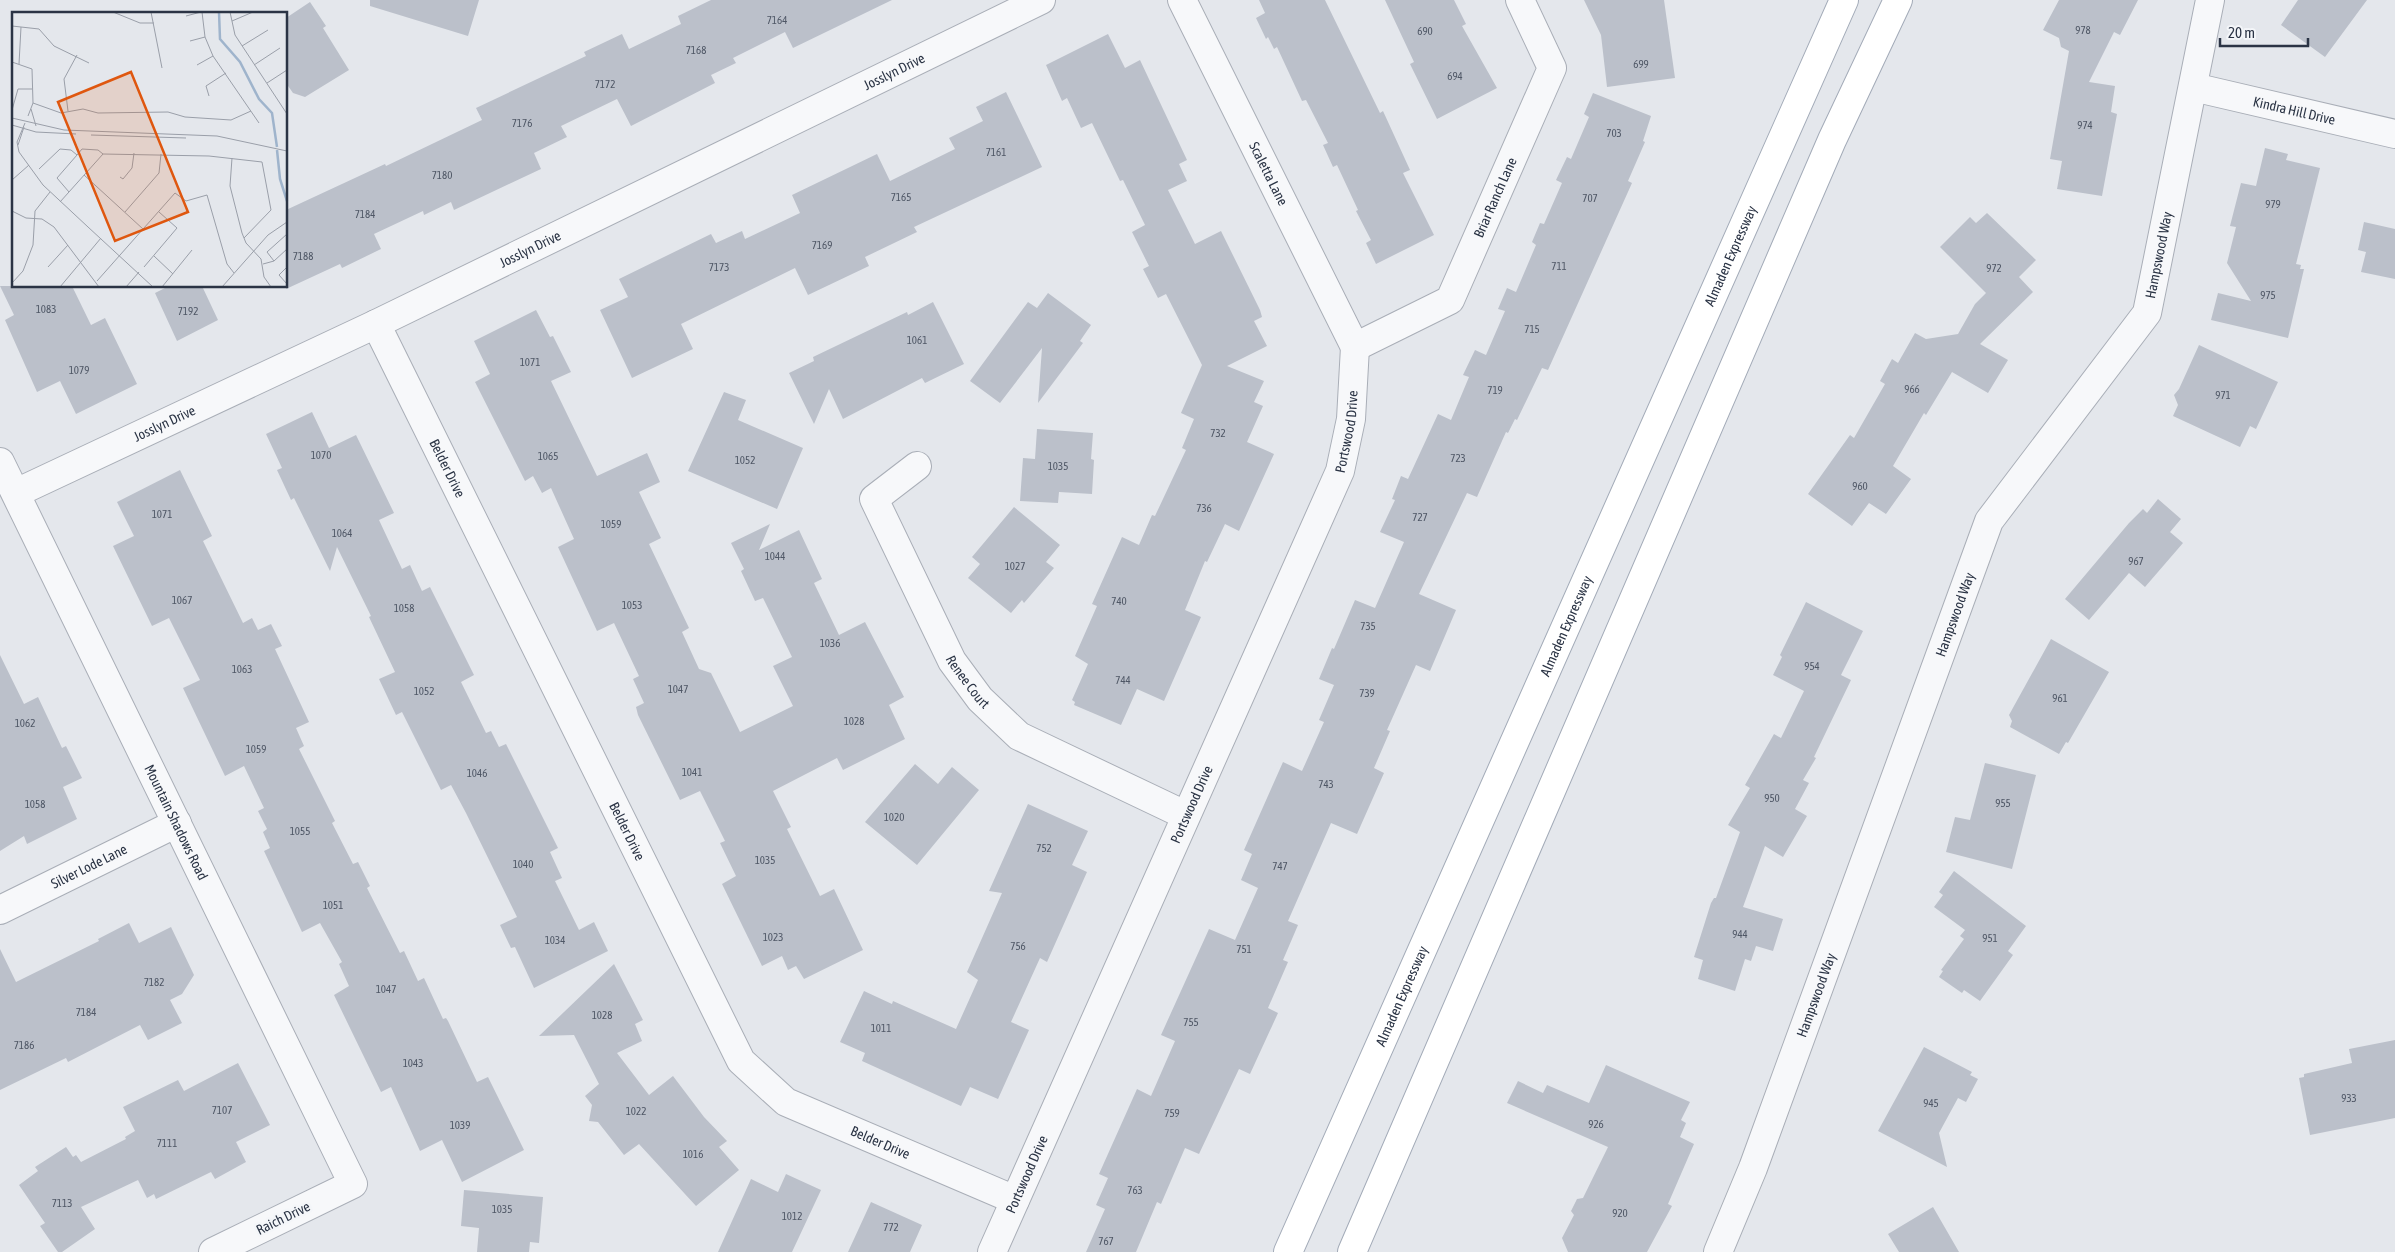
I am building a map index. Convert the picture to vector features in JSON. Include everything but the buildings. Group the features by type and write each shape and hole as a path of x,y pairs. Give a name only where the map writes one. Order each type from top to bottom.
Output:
{"main road":[{"name":"Almaden Expressway","path":"1288,1252 1844,0"},
{"path":"1352,1252 1828,149 1898,0"}],"street":[{"name":"Josslyn Drive","path":"16,493 376,324 1041,0"},
{"name":"Scaletta Lane","path":"1182,0 1355,347"},
{"name":"Briar Ranch Lane","path":"1355,347 1450,300 1552,68 1520,0"},
{"name":"Hampswood Way","path":"1718,1252 1753,1168 1989,521 2147,313 2210,0"},
{"name":"Kindra Hill Drive","path":"2193,87 2395,134"},
{"name":"Belder Drive","path":"376,324 741,1061 786,1102 1015,1200"},
{"name":"Portswood Drive","path":"992,1252 1185,815 1340,471 1352,419 1355,347"},
{"name":"Mountain Shadows Road","path":"0,462 353,1184"},
{"name":"Renee Court","path":"917,466 874,499 952,661 980,699 1019,736 1185,815"},
{"name":"Silver Lode Lane","path":"0,910 177,823"},
{"name":"Raich Drive","path":"213,1252 353,1184"}]}
